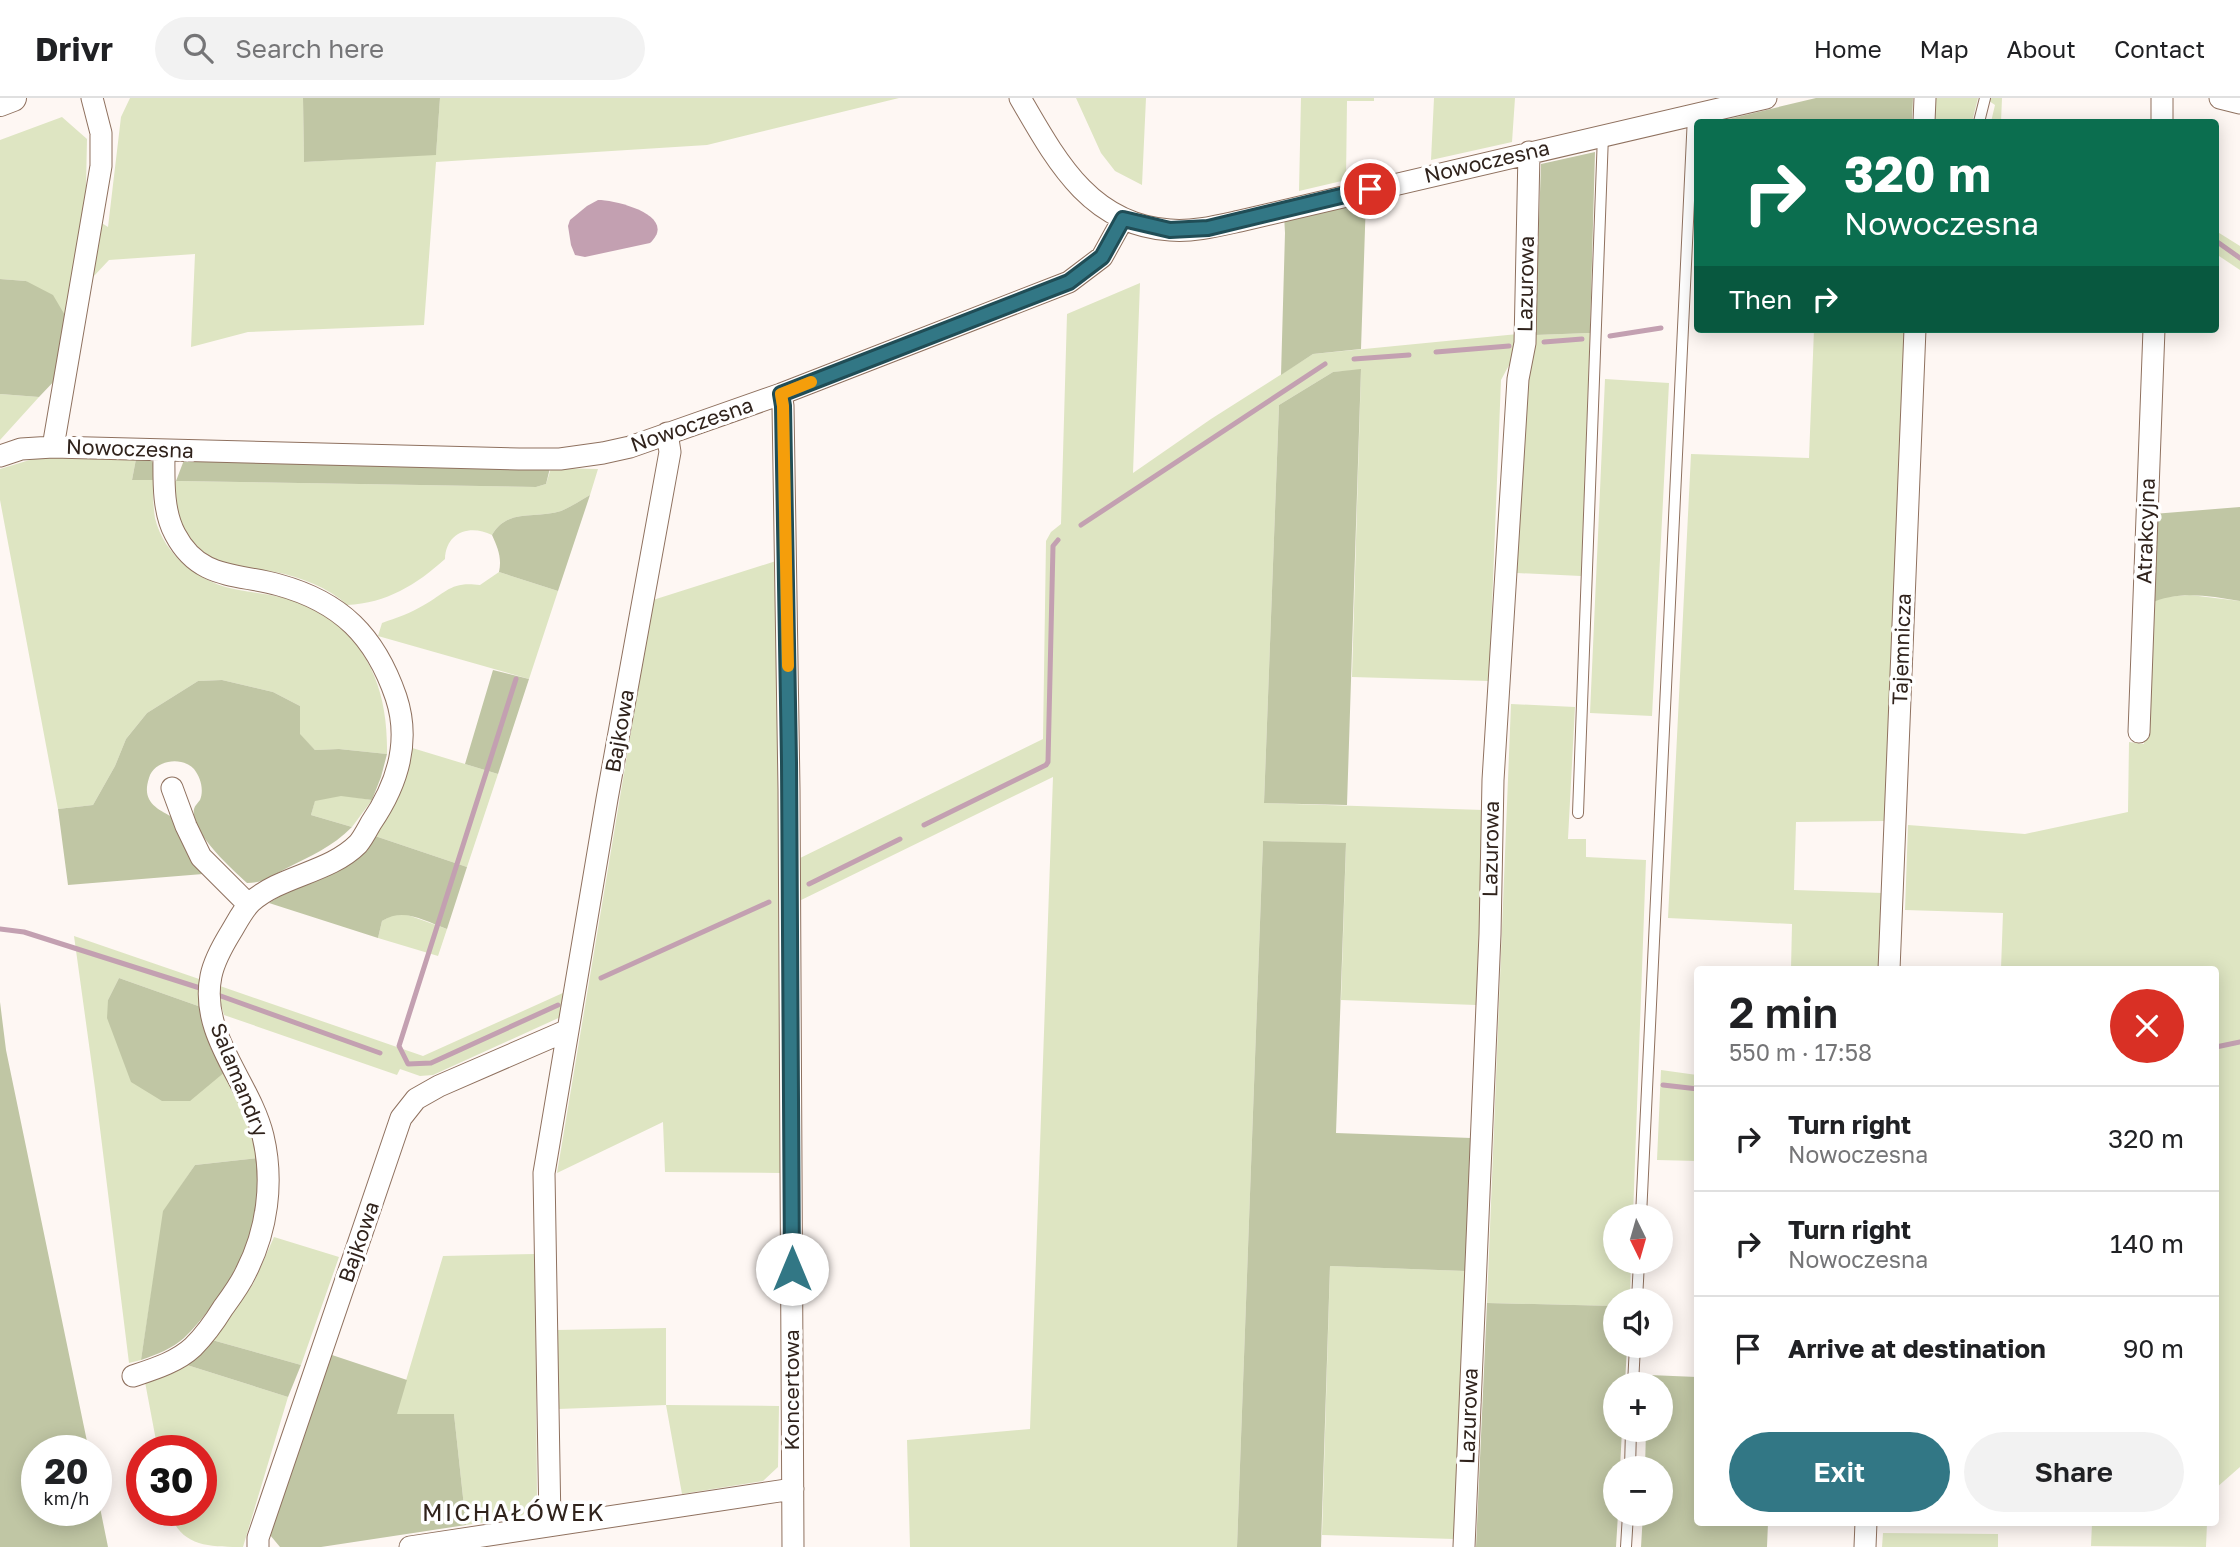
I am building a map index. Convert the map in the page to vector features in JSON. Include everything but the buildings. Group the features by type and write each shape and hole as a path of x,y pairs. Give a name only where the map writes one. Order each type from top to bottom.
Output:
{"street":[{"path":"0,103 13,98"},
{"name":"Nowoczesna","path":"53,447 101,166 101,133 92,98"},
{"path":"1020,98 1060,165 1100,206 1123,219"},
{"name":"Nowoczesna","path":"0,456 21,449 53,447 560,459 630,447 781,394 1069,282 1102,257 1123,219 1170,230 1208,228 1766,98"},
{"path":"1924,119 1925,98"},
{"path":"2162,98 2162,119"},
{"path":"2220,98 2240,103"},
{"name":"Lazurowa","path":"1464,1547 1490,934 1493,780 1513,446 1518,379 1525,343 1529,152"},
{"name":"Tajemnicza","path":"1889,966 1915,333"},
{"name":"Atrakcyjna","path":"2138,732 2154,333"},
{"name":"Koncertowa","path":"781,394 789,775 793,1547"},
{"name":"Bajkowa","path":"550,1524 544,1173 670,452 667,433"},
{"name":"Salamandry","path":"133,1376 163,1366 192,1348 219,1314 246,1274 268,1205 267,1159 263,1134 242,1083 215,1030 209,988 215,962 248,904 271,887 339,857 358,844 382,808 398,770 403,748 397,700 373,648 353,622 334,607 279,585 225,575 203,567 183,548 169,519 164,489 164,450"},
{"path":"172,788 186,827 201,857 248,904"},
{"name":"Bajkowa","path":"258,1547 262,1525 401,1118 416,1099 432,1089 568,1030"},
{"path":"410,1547 793,1489"},
{"path":"1865,1547 1866,1526"}],"lane":[{"path":"1980,119 1985,98"},
{"path":"1642,1204 1693,116"},
{"path":"1578,813 1603,135"},
{"path":"1626,1547 1627,1526"}],"green space":[{"path":"130,98 303,98 304,162 436,154 440,98 899,98 707,145 436,162 424,325 248,332 191,347 195,254 109,260 93,277 100,222 108,227 121,117"},
{"path":"303,98 440,98 436,155 304,162"},
{"path":"1076,98 1146,98 1142,185 1115,171 1101,153"},
{"path":"1301,98 1374,98 1374,101 1347,101 1346,180 1299,191"},
{"path":"1434,98 1515,98 1512,142 1431,160"},
{"path":"1816,98 1913,98 1912,119 1728,119"},
{"path":"1934,98 1978,98 1973,119 1934,119"},
{"path":"1990,98 2002,98 2001,119 1992,119 1995,105 1989,101"},
{"path":"62,117 87,139 86,188 66,317 26,281 0,279 0,140"},
{"path":"1595,152 1590,333 1535,335 1541,164"},
{"path":"1366,199 1361,349 1313,354 1281,375 1284,215"},
{"path":"2219,233 2240,246 2240,270 2219,256"},
{"path":"0,279 26,281 53,295 66,317 58,377 39,397 0,394"},
{"path":"1140,283 1133,473 1313,354 1518,334 1515,354 1501,380 1489,681 1352,677 1361,370 1333,372 1279,405 1264,803 1484,810 1476,1005 1341,1000 1346,844 1263,841 1237,1547 910,1547 907,1440 1030,1429 1053,777 795,903 796,860 1043,739 1046,541 1051,532 1061,524 1067,314"},
{"path":"1590,333 1581,576 1517,573 1525,372 1535,335"},
{"path":"1814,333 1904,333 1885,821 1796,822 1794,890 1883,893 1880,966 1791,966 1792,924 1668,918 1691,454 1809,458"},
{"path":"1361,369 1347,805 1264,803 1279,405 1333,372"},
{"path":"1605,379 1669,383 1652,716 1590,713"},
{"path":"0,394 39,397 0,440"},
{"path":"46,455 136,459 132,480 153,480 154,513 160,532 186,566 211,582 225,587 306,604 344,632 357,646 375,678 385,715 387,754 339,749 315,750 299,734 300,706 273,692 222,680 198,681 147,713 126,739 115,766 93,805 58,809 0,500 0,469"},
{"path":"136,459 152,460 155,471 153,480 132,480"},
{"path":"184,460 550,468 546,484 536,487 176,481"},
{"path":"551,468 598,469 590,495 561,511 506,521 492,535 476,530 461,533 450,542 445,559 423,577 400,591 362,604 347,605 331,593 304,580 275,572 237,568 215,559 188,536 177,514 175,499 175,481 536,487 546,484"},
{"path":"590,495 558,591 499,572 499,553 492,535 498,527 514,518 561,511"},
{"path":"2240,507 2240,601 2182,596 2149,604 2153,514"},
{"path":"776,561 781,1173 665,1172 663,1122 557,1173 653,600"},
{"path":"499,572 558,591 529,679 378,636 382,623 414,610 456,586 480,585"},
{"path":"2190,595 2240,601 2240,1467 2219,1485 2219,966 2001,966 2003,913 1905,910 1908,825 2025,834 2128,812 2129,742 2144,744 2149,604 2163,597"},
{"path":"493,670 529,679 498,774 465,764"},
{"path":"222,680 273,692 300,706 300,734 315,750 339,749 387,754 372,800 341,796 315,801 311,815 352,827 313,855 259,882 247,883 213,849 198,828 194,809 200,800 202,788 194,769 183,762 169,762 156,767 152,772 147,793 152,804 174,818 190,857 203,874 68,885 58,809 93,805 115,766 126,739 147,713 198,681"},
{"path":"1511,704 1575,707 1568,839 1586,839 1586,857 1646,860 1633,1204 1603,1204 1603,1274 1631,1274 1630,1288 1603,1288 1603,1306 1487,1303"},
{"path":"409,747 498,774 467,867 375,836"},
{"path":"341,795 372,800 352,827 311,815 315,800"},
{"path":"375,836 467,867 447,929 414,917 398,915 382,921 378,938 269,903"},
{"path":"1263,841 1346,843 1336,1133 1471,1138 1465,1271 1330,1266 1321,1547 1237,1547"},
{"path":"405,914 447,929 438,956 378,938 382,921 392,915"},
{"path":"74,936 202,980 201,1007 119,978 108,1000 226,1071 243,1103 259,1158 195,1165 164,1211 141,1360 129,1363 95,1088"},
{"path":"119,978 201,1007 209,1041 215,1056 226,1071 190,1101 162,1101 131,1082 107,1018 108,1000"},
{"path":"220,986 423,1056 565,992 565,1015 433,1075 420,1076 400,1069 397,1075 224,1015"},
{"path":"0,1002 6,1050 86,1435 21,1435 21,1526 104,1526 108,1547 0,1547"},
{"path":"1661,1070 1694,1075 1694,1161 1657,1160"},
{"path":"259,1158 259,1194 255,1220 234,1272 205,1314 184,1338 164,1351 141,1360 163,1211 195,1165"},
{"path":"274,1237 339,1257 301,1365 212,1340 253,1284"},
{"path":"535,1254 537,1498 521,1517 466,1525 454,1414 396,1414 443,1256"},
{"path":"1330,1266 1465,1271 1454,1539 1322,1535"},
{"path":"1487,1303 1603,1306 1603,1358 1626,1358 1626,1372 1603,1372 1603,1442 1621,1442 1621,1456 1603,1456 1603,1526 1617,1526 1616,1547 1476,1547"},
{"path":"666,1328 666,1405 558,1409 556,1330"},
{"path":"212,1340 301,1365 288,1397 187,1365"},
{"path":"329,1354 407,1380 397,1414 454,1414 466,1525 321,1547 280,1547 270,1535"},
{"path":"187,1365 288,1397 243,1547 197,1542 188,1538 177,1526 217,1526 217,1435 155,1435 145,1382"},
{"path":"1673,1376 1694,1377 1694,1526 1768,1526 1767,1547 1641,1547 1642,1526 1673,1526 1673,1456 1645,1456 1646,1442 1673,1442"},
{"path":"666,1405 779,1406 778,1467 763,1481 682,1494"},
{"path":"2092,1526 2207,1526 2206,1547 2091,1546"},
{"path":"1883,1533 1998,1534 1998,1547 1882,1547"}],"shaded area":[{"path":"598,200 642,211 657,225 657,233 650,243 585,257 575,255 568,226 570,220"}],"waterway":[{"path":"2219,243 2240,258"},
{"path":"1610,336 1661,328"},
{"path":"1544,342 1582,339"},
{"path":"1436,352 1509,346"},
{"path":"1354,359 1409,355"},
{"path":"1081,525 1325,364"},
{"path":"924,825 1048,762 1053,546 1058,540"},
{"path":"516,679 399,1046 408,1064 431,1063 558,1005"},
{"path":"809,884 900,839"},
{"path":"601,978 769,902"},
{"path":"0,929 24,932 203,989"},
{"path":"218,995 380,1053"},
{"path":"2219,1046 2240,1042"},
{"path":"1663,1085 1694,1089"}],"slow traffic":[{"path":"788,666 781,394 811,382"}],"district":[{"name":"MICHAŁÓWEK","path":"514,1513"}],"route":[{"path":"792,1269 789,762 781,394 1042,295 1069,282 1102,257 1123,219 1170,230 1208,228 1370,189"}]}
